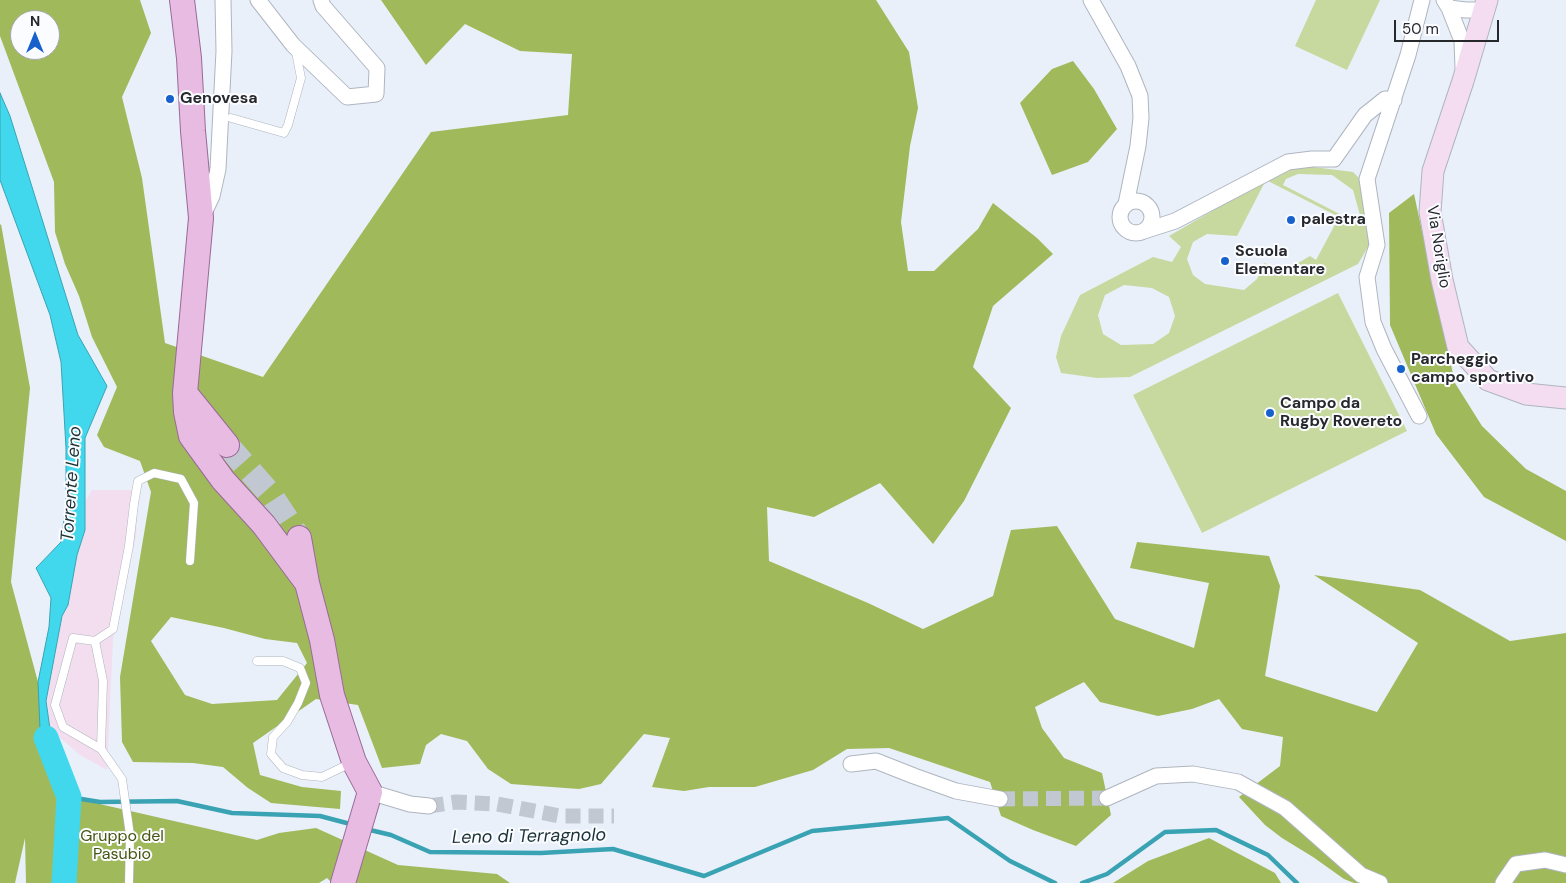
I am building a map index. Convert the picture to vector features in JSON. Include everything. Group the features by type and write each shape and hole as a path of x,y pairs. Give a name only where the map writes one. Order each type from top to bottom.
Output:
{"main road":[{"path":"182,0 189,58 201,218 185,393 186,412 191,436 223,480 264,525 307,583"},
{"name":"Via Noriglio","path":"1481,3 1463,82 1433,171 1430,212 1442,280 1458,346 1488,380 1526,394 1566,398"},
{"path":"185,393 227,444"},
{"path":"299,538 307,583 322,640 332,695 368,798 343,882"}],"street":[{"path":"201,218 212,196 218,169 224,51 223,0"},
{"path":"258,0 294,45 347,97 376,94 377,68 323,6 321,0"},
{"path":"1091,0 1128,66 1140,96 1141,118 1138,146 1126,204 1120,213 1120,223 1123,228 1132,233 1144,232 1175,221 1288,162 1334,159 1365,114 1385,99 1394,100"},
{"path":"1419,416 1384,349 1373,322 1367,277 1377,245 1367,179 1408,56 1422,0"},
{"path":"1447,4 1466,10 1481,3"},
{"path":"1447,4 1462,41 1463,82"},
{"path":"1126,204 1136,201 1146,204 1150,208 1152,218 1144,232"},
{"path":"851,764 876,761 956,791 1000,799"},
{"path":"1107,798 1156,776 1193,774 1238,782 1285,808 1361,875 1380,883"},
{"path":"368,798 429,806"},
{"path":"1504,883 1516,864 1545,860 1566,865"}],"lane":[{"path":"231,118 284,133 301,78 294,45"},
{"path":"129,883 130,835 122,779 101,749 63,727 55,705 72,638 95,641 113,629 130,546 138,481 154,473 181,479 194,503 190,561"},
{"path":"95,641 103,681 101,749"},
{"path":"257,661 283,661 300,668 306,683 287,722 273,738 271,754 283,768 302,775 322,777 354,762"}],"shaded area":[{"path":"92,490 138,490 136,537 113,639 107,770 80,755 50,729 46,701 62,616 68,605 77,555 85,530 85,502"}],"green space":[{"path":"0,0 140,0 151,33 122,97 142,178 165,343 263,377 431,132 568,115 572,54 520,51 465,24 426,65 381,0 876,0 909,52 918,108 910,146 901,222 908,271 934,271 978,229 993,203 1037,238 1053,254 993,306 973,367 1011,408 964,501 933,544 880,483 814,517 767,507 769,561 868,603 923,629 993,596 1011,530 1057,526 1115,619 1194,648 1209,583 1130,568 1137,542 1269,556 1280,586 1265,676 1377,712 1418,643 1314,575 1420,590 1510,641 1566,633 1566,883 1354,883 1344,879 1265,825 1239,797 1280,766 1283,737 1242,729 1219,699 1192,709 1158,716 1100,702 1084,682 1035,707 1042,728 1064,758 1102,773 1111,815 1076,846 1001,816 990,782 889,748 847,749 813,770 755,787 709,787 684,791 652,787 670,738 644,734 601,784 579,789 511,784 488,769 467,741 441,734 426,745 420,764 382,768 358,705 316,699 253,743 260,775 302,787 341,791 340,809 271,803 248,788 223,767 193,763 133,762 122,742 120,677 151,492 140,461 104,447 97,435 117,387 92,337 55,232 54,182 0,36","holes":["171,617 265,639 297,643 307,663 277,700 212,704 185,695 151,641"]},
{"path":"1316,0 1380,0 1347,70 1295,46"},
{"path":"1073,61 1094,89 1117,129 1088,162 1052,175 1020,103 1052,69"},
{"path":"1305,166 1353,172 1360,179 1371,242 1358,264 1130,377 1097,378 1061,373 1056,357 1061,336 1080,295 1153,257 1172,262 1181,247 1169,236 1288,167","holes":["1298,174 1332,175 1353,190 1363,226 1283,185 1286,179","1266,180 1339,217 1316,260 1310,256 1286,270 1264,263 1257,279 1244,290 1205,284 1193,275 1187,259 1193,242 1207,234 1237,236","1124,285 1152,288 1169,297 1175,316 1169,333 1153,344 1121,345 1103,334 1098,315 1105,295"]},
{"path":"1414,194 1455,383 1482,426 1526,469 1566,491 1566,541 1484,497 1436,434 1390,325 1389,213"},
{"name":"Gruppo del Pasubio","path":"1,224 30,388 11,582 69,797 257,840 279,833 316,828 398,865 497,874 510,883 332,883 327,878 319,883 26,883 25,838 15,883 0,883"},
{"name":"Campo da Rugby Rovereto","path":"1338,293 1407,431 1202,533 1133,395"},
{"path":"1209,838 1275,873 1281,883 1113,883 1148,861"}],"water":[{"path":"0,93 10,116 78,335 107,386 85,438 85,530 77,555 68,605 62,616 46,701 50,729 66,767 46,771 40,729 38,682 49,627 51,598 36,568 61,542 66,503 66,448 61,362 50,315 0,180"}],"waterway":[{"name":"Torrente Leno","path":"46,738 69,797 64,883"},
{"name":"Leno di Terragnolo","path":"69,797 100,802 177,801 232,813 320,816 354,825"},
{"name":"Leno di Terragnolo","path":"366,829 391,835 430,852 541,853 613,849 704,876 812,831 948,818 1010,861 1055,883"},
{"name":"Leno di Terragnolo","path":"1082,883 1107,874 1165,832 1216,830 1268,855 1297,883"}],"tunnel":[{"path":"227,445 271,495 299,538"},
{"path":"1000,799 1107,798"},
{"path":"429,806 456,802 497,804 560,816 614,816"}],"place":[{"name":"Genovesa","path":"170,99"},
{"name":"palestra","path":"1291,220"},
{"name":"Scuola Elementare","path":"1225,261"},
{"name":"Parcheggio campo sportivo","path":"1401,369"},
{"name":"Campo da Rugby Rovereto","path":"1270,413"}]}
